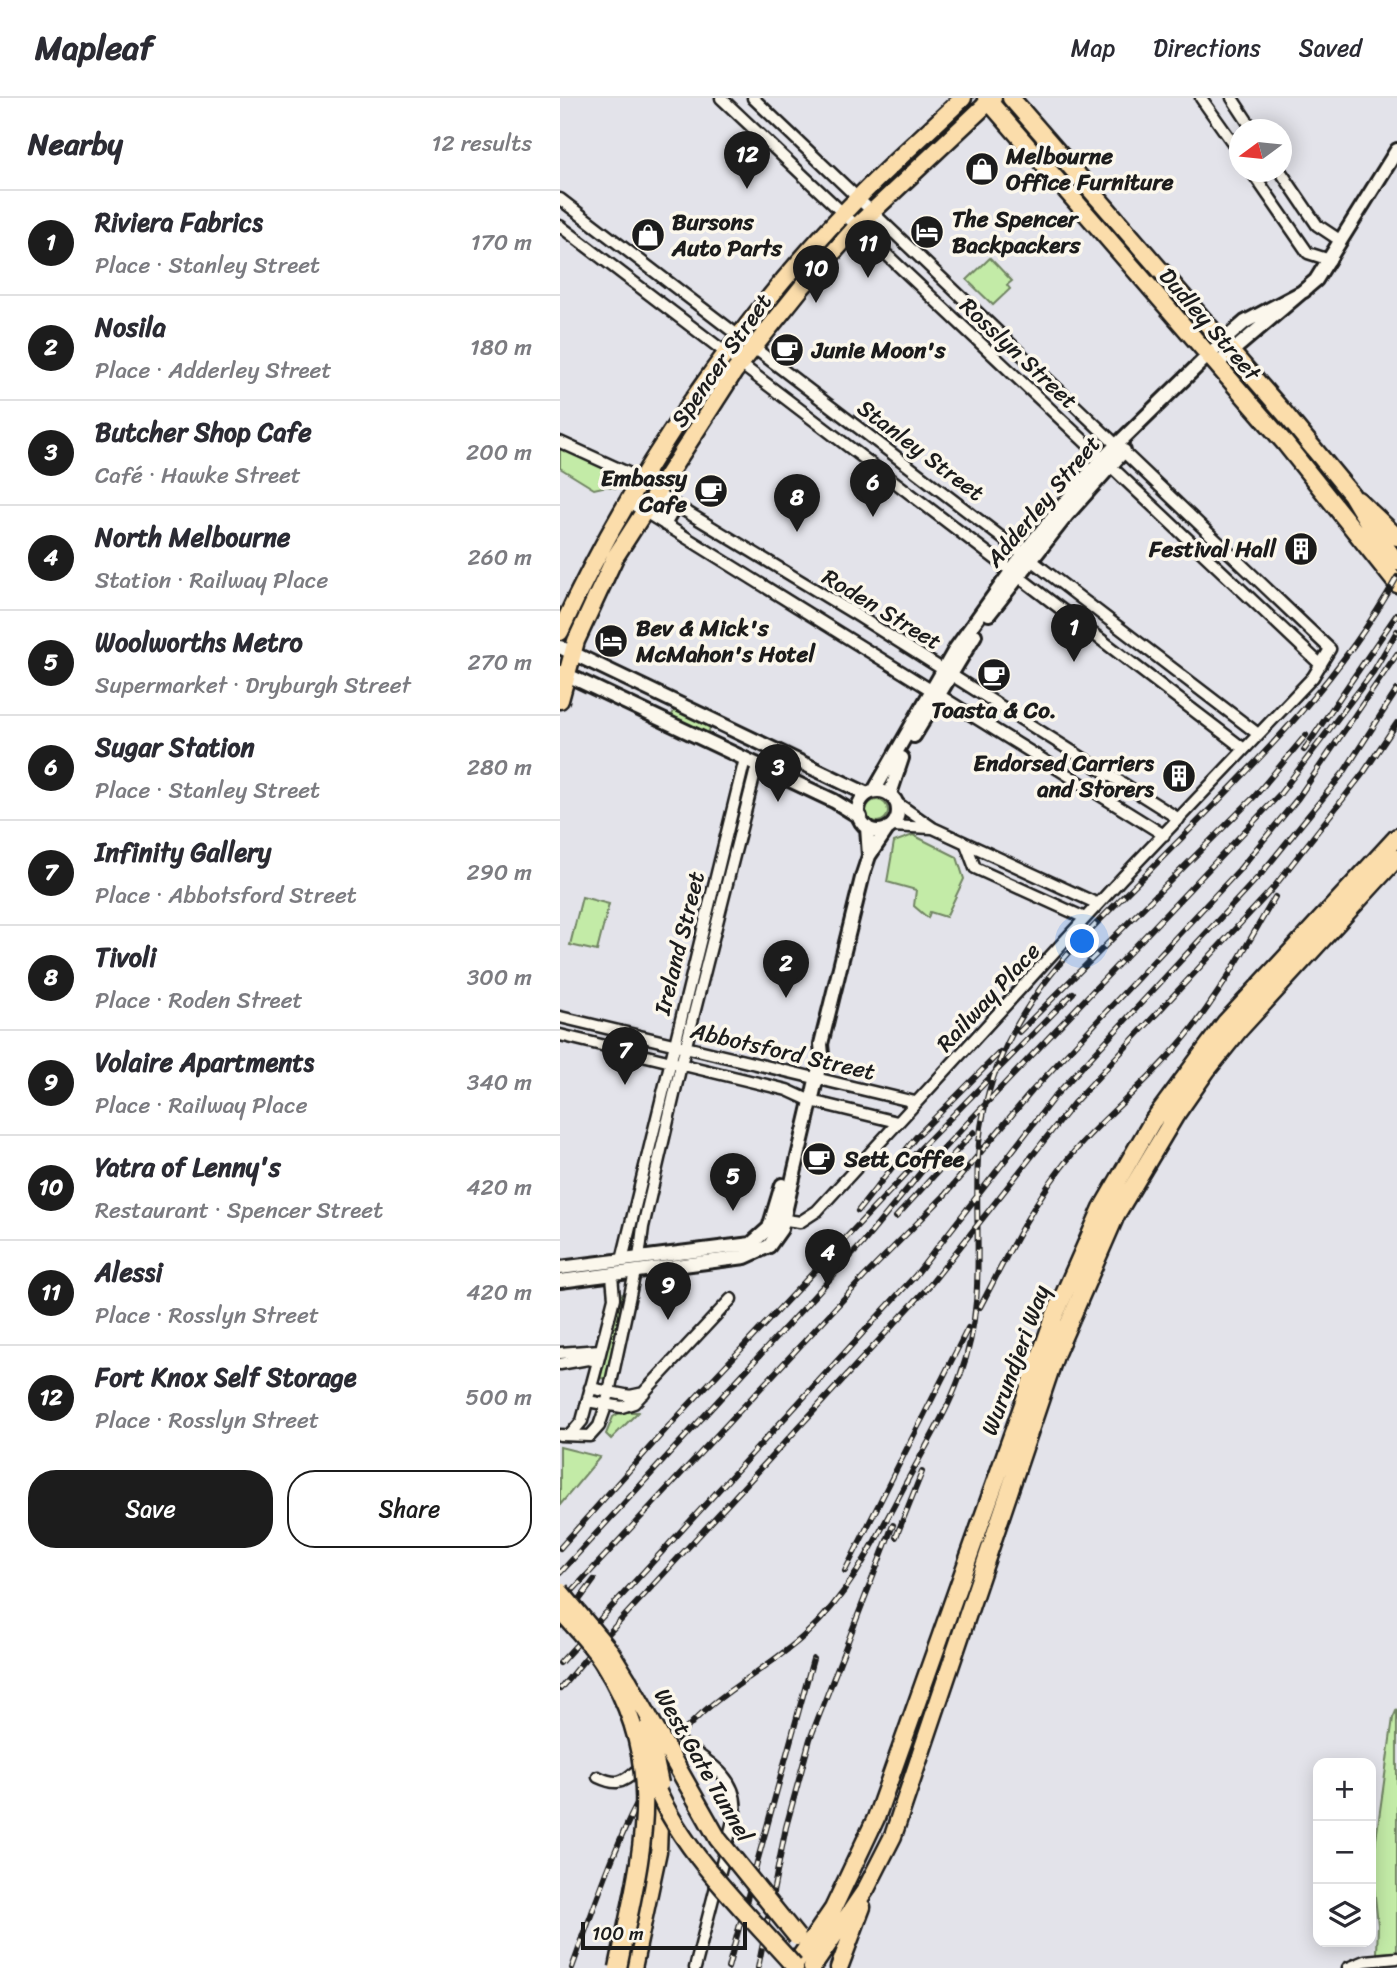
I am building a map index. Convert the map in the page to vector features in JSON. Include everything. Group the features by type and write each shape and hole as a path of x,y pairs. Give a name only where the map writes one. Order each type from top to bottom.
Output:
{"main road":[{"name":"Spencer Street","path":"560,700 566,650 604,579 636,507 642,481 689,410 728,352 788,276 859,197 963,98"},
{"name":"Dudley Street","path":"1011,98 1351,494 1372,529 1397,562"},
{"name":"Spencer Street","path":"560,632 588,571 636,507 655,492 753,347 857,226 944,147 989,99"},
{"name":"Dudley Street","path":"989,99 1284,442 1397,584"},
{"path":"928,132 944,147"},
{"path":"788,276 802,287"},
{"path":"689,410 705,420"},
{"path":"1351,494 1377,514 1397,537"},
{"name":"Wurundjeri Way","path":"815,1961 842,1892 876,1818 1049,1329 1102,1208 1152,1122 1204,1049 1397,837"},
{"name":"Wurundjeri Way","path":"794,1967 815,1961 873,1878 908,1798 978,1577 1056,1353 1116,1215 1175,1115 1239,1030 1397,858"},
{"path":"560,1591 610,1651 628,1680 654,1747 660,1798 657,1851 633,1968"},
{"path":"560,1610 603,1662 626,1705 640,1745 646,1781 645,1834 618,1968"},
{"name":"West Gate Tunnel","path":"628,1680 723,1845 815,1961"},
{"name":"West Gate Tunnel","path":"640,1745 660,1798 702,1862 794,1967"},
{"path":"839,1968 873,1878"}],"street":[{"name":"Rosslyn Street","path":"722,98 1321,665"},
{"name":"Rosslyn Street","path":"753,98 1331,650"},
{"path":"1201,98 1229,137"},
{"path":"1232,98 1246,119"},
{"name":"Adderley Street","path":"871,793 947,671 1028,556 1107,462 1227,347 1245,322 1304,291 1330,260 1397,150"},
{"path":"1259,182 1308,253 1330,260"},
{"path":"1288,182 1317,225 1341,241"},
{"name":"Stanley Street","path":"560,199 1258,734"},
{"name":"Stanley Street","path":"560,226 1244,749"},
{"name":"Roden Street","path":"560,442 642,481 676,506 947,671 1179,819"},
{"path":"665,525 676,506"},
{"name":"Roden Street","path":"636,507 995,727 1164,835"},
{"path":"566,650 755,741 871,793 893,799 933,828 1098,904"},
{"name":"Railway Place","path":"778,1219 800,1222 811,1217 1258,734 1321,665 1331,650"},
{"path":"563,674 834,801 877,831 890,827 933,828"},
{"path":"630,705 639,685"},
{"name":"Adderley Street","path":"893,799 903,757 934,692"},
{"path":"751,762 755,741"},
{"name":"Ireland Street","path":"622,1260 674,1046 751,762"},
{"name":"Ireland Street","path":"639,1258 643,1227 751,762"},
{"path":"869,856 860,804 871,793"},
{"path":"560,1281 635,1272 769,1238 778,1219 812,1078 814,1055 821,1044 869,856 897,818 893,799"},
{"path":"966,844 971,861 978,869 1085,918"},
{"name":"Abbotsford Street","path":"560,1017 915,1102"},
{"name":"Abbotsford Street","path":"560,1035 787,1090 807,1100 897,1122"},
{"path":"560,1268 639,1258 687,1258"},
{"path":"565,1435 590,1436 598,1426 606,1406 635,1272"},
{"path":"565,1435 582,1421 614,1298 612,1276"},
{"path":"587,1401 606,1406 630,1406 731,1299"},
{"path":"560,1353 599,1355"},
{"path":"560,1364 599,1355"},
{"path":"590,1388 631,1396 644,1392"},
{"path":"665,1737 673,1737 715,1767 727,1780 735,1797 735,1814 695,1968"},
{"path":"598,1777 620,1783 636,1771"},
{"path":"1350,1968 1366,1961 1397,1958"}],"green space":[{"path":"990,258 1012,281 1007,285 1010,289 993,305 967,280"},
{"path":"560,446 623,477 616,488 607,486 594,489 560,468"},
{"path":"675,709 711,726 707,735 671,717"},
{"path":"877,800 885,803 888,811 885,819 877,822 869,819 866,811 869,803"},
{"path":"913,835 957,857 964,879 946,917 930,912 928,918 914,906 916,890 887,882 894,842"},
{"path":"582,897 609,904 597,951 570,945"},
{"path":"625,1294 608,1379 600,1378 619,1295"},
{"path":"621,1412 638,1412 611,1439 606,1434 613,1417"},
{"path":"560,1447 600,1457 560,1505"},
{"path":"1397,1709 1397,1952 1377,1953 1376,1839 1393,1718"}],"railway":[{"path":"572,1968 616,1850 659,1766 677,1740 706,1710 790,1648 837,1600 874,1542 949,1403 969,1347 974,1318 978,1260 977,1173 985,1105 996,1069 1021,1018 1069,953 1247,772 1313,698 1372,619 1397,577"},
{"path":"1304,750 1397,614"},
{"path":"560,1573 862,1244 922,1171 1280,794 1373,672 1397,631"},
{"path":"560,1604 864,1277 944,1196 1032,1091 1239,870 1298,798 1397,654"},
{"path":"560,1663 915,1276 1055,1096 1261,874 1344,772 1397,690"},
{"path":"560,1689 930,1285 1073,1104 1274,887 1364,772 1397,723"},
{"path":"1019,1032 1255,796 1306,735"},
{"path":"980,1307 1049,1184 1074,1152 1190,1031 1229,975 1275,897"},
{"path":"909,1160 1073,993"},
{"path":"858,1211 916,1137 1000,1052"},
{"path":"896,1217 974,1132"},
{"path":"560,1548 667,1428 921,1158"},
{"path":"845,1571 968,1328"},
{"path":"896,1537 922,1472"},
{"path":"758,1968 786,1827 810,1739 893,1525"},
{"path":"560,1626 594,1580"},
{"path":"728,1968 813,1659"}],"place":[{"name":"Melbourne Office Furniture","path":"982,169"},
{"name":"Fort Knox Self Storage","path":"747,189"},
{"name":"The Spencer Backpackers","path":"927,232"},
{"name":"Bursons Auto Parts","path":"648,235"},
{"name":"Alessi","path":"868,278"},
{"name":"Yatra of Lenny's","path":"816,303"},
{"name":"Junie Moon's","path":"787,350"},
{"name":"Embassy Cafe","path":"711,491"},
{"name":"Sugar Station","path":"873,517"},
{"name":"Tivoli","path":"797,532"},
{"name":"Festival Hall","path":"1301,549"},
{"name":"Bev & Mick's McMahon's Hotel","path":"611,641"},
{"name":"Riviera Fabrics","path":"1074,662"},
{"name":"Toasta & Co.","path":"994,675"},
{"name":"Endorsed Carriers and Storers","path":"1179,776"},
{"name":"Butcher Shop Cafe","path":"778,802"},
{"name":"Nosila","path":"786,998"},
{"name":"Infinity Gallery","path":"625,1085"},
{"name":"Sett Coffee","path":"819,1159"},
{"name":"Woolworths Metro","path":"733,1211"},
{"name":"North Melbourne","path":"828,1287"},
{"name":"Volaire Apartments","path":"668,1320"}]}
